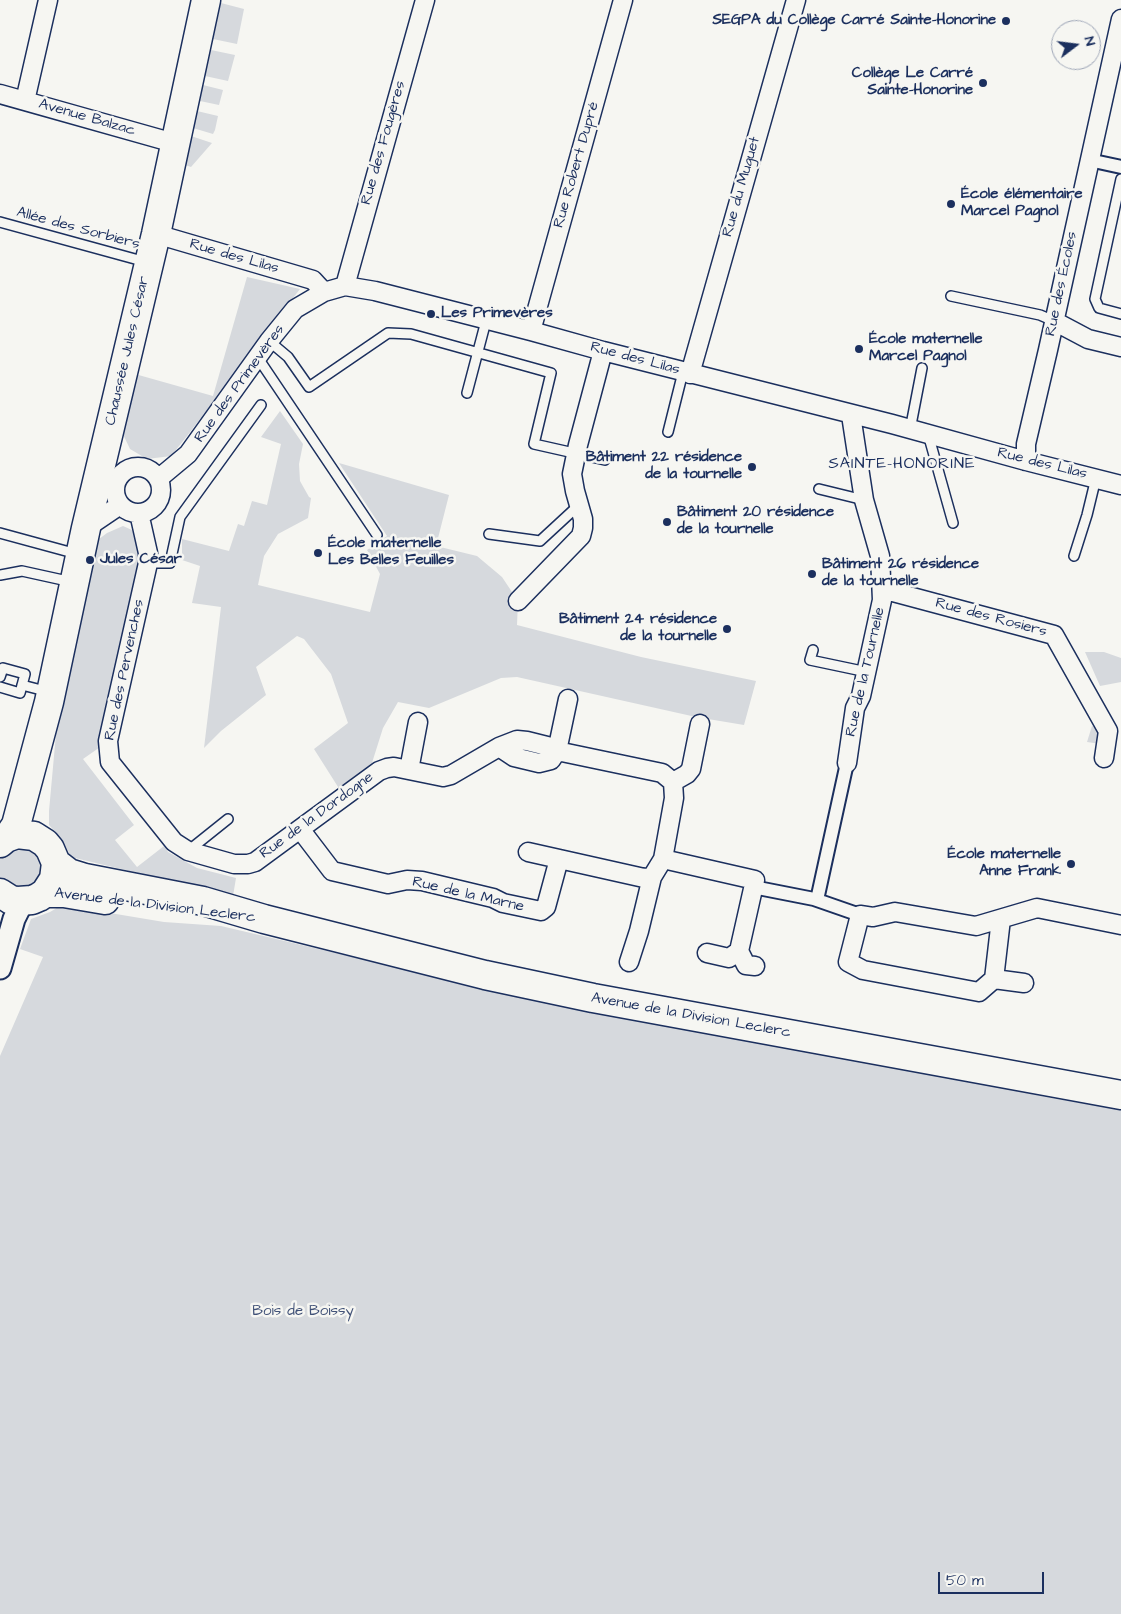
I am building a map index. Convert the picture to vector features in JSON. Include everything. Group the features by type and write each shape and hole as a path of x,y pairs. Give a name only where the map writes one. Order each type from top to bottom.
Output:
{"main road":[{"name":"Chaussée Jules César","path":"4,840 15,828 18,819 50,697 86,528 156,234 206,0"},
{"name":"Chaussée Jules César","path":"39,838 36,816 50,697"},
{"path":"4,840 23,834 39,838 50,849 56,863 54,880 23,896"},
{"name":"Avenue de la Division Leclerc","path":"56,863 75,875 203,901 264,919 485,975 575,994 1121,1095"},
{"name":"Avenue de la Division Leclerc","path":"23,896 56,892 141,907 202,911 264,919"}],"street":[{"path":"25,101 48,0"},
{"name":"Rue des Fougères","path":"345,286 424,0"},
{"name":"Rue Robert Dupré","path":"530,331 623,0"},
{"name":"Rue du Muguet","path":"687,373 796,0"},
{"name":"Rue des Écoles","path":"1026,461 1026,444 1061,324 1089,160 1121,19"},
{"name":"Avenue Balzac","path":"0,94 174,143"},
{"path":"1089,160 1121,167"},
{"name":"Rue des Lilas","path":"156,234 314,280 324,292 345,286 375,292 892,424 1121,485"},
{"name":"Rue des Primevères","path":"158,479 188,454 269,341 295,309 324,292"},
{"path":"1061,324 1088,338 1121,347"},
{"path":"518,601 581,536 584,528 572,474 603,351"},
{"name":"Rue de la Tournelle","path":"816,899 846,763 855,708 861,696 867,672 882,600 880,556 864,500 851,415"},
{"path":"108,441 131,468"},
{"path":"137,467 149,470 158,479 161,491 156,504 146,511 139,513 129,511 120,505 116,498 115,484 124,471 137,467"},
{"path":"86,528 120,505"},
{"name":"Rue des Pervenches","path":"139,513 148,553 148,563 108,741 110,762 174,842 188,851 234,864 240,865 254,862"},
{"name":"Rue des Rosiers","path":"882,589 1054,635 1108,731 1104,758"},
{"path":"568,699 557,751 662,773 673,782 674,798 661,865 652,877 639,931 629,962"},
{"path":"409,770 418,722"},
{"path":"673,782 687,774 691,769 700,724"},
{"name":"Rue de la Dordogne","path":"254,862 379,771 387,768 394,767 443,777 451,775 499,747 514,757 539,763 551,760 557,751"},
{"name":"Rue de la Marne","path":"300,829 332,872 388,884 407,880 422,881 493,898 503,903 541,911 546,907 559,859"},
{"path":"528,852 644,878 652,877"},
{"path":"662,859 754,880 739,951 746,964 755,966"},
{"path":"753,887 816,899 860,915 873,917 895,912 976,926 1037,908 1121,925"},
{"path":"0,968 14,919 23,896"},
{"path":"860,915 848,962 863,970 979,992 994,979 1001,919"},
{"path":"707,953 729,958 739,951"},
{"path":"994,979 1024,983"}],"lane":[{"path":"1121,179 1095,300 1099,308 1121,314"},
{"name":"Allée des Sorbiers","path":"0,222 148,263"},
{"path":"951,296 1040,315 1061,324"},
{"path":"467,393 486,321"},
{"path":"269,341 288,357 309,387 388,333 411,334 551,373 534,444 605,460"},
{"path":"258,358 377,535"},
{"path":"910,430 922,368"},
{"path":"668,432 687,373"},
{"path":"148,563 170,564 180,517 261,405"},
{"path":"928,434 953,524"},
{"path":"1074,556 1096,478"},
{"path":"819,489 864,500"},
{"path":"489,534 540,541 579,505"},
{"path":"0,533 81,554"},
{"path":"0,574 22,571 74,582"},
{"path":"813,650 810,660 867,672"},
{"path":"0,677 3,668 25,674 20,693 0,687"},
{"path":"22,685 50,697"},
{"path":"188,851 228,819"}],"green space":[{"path":"221,3 244,9 237,44 213,39"},
{"path":"211,50 235,55 228,81 205,76"},
{"path":"203,85 223,90 219,105 200,101"},
{"path":"197,111 218,116 213,134 193,128"},
{"path":"191,136 212,143 191,167 185,165"},
{"path":"247,277 300,289 171,456 147,459 130,449 121,430 135,374 213,396"},
{"path":"280,411 303,444 299,464 300,481 311,498 308,518 278,534 264,556 258,585 370,612 380,574 367,550 387,536 339,463 449,495 436,546 477,556 502,577 518,601 517,625 641,657 756,681 744,725 696,717 517,677 501,678 429,708 398,702 383,728 371,766 340,790 314,749 348,723 331,674 304,639 297,636 256,667 266,695 221,731 204,748 221,607 192,603 200,566 182,560 182,539 229,551 238,524 244,526 252,501 267,505 281,444 261,437"},
{"path":"123,526 132,530 143,556 103,745 83,759 134,825 115,840 137,867 164,846 168,852 197,868 236,878 233,896 71,857 62,839 49,825 57,723 91,545 107,533"},
{"path":"1085,652 1104,652 1121,658 1121,682 1100,686"},
{"path":"1092,726 1104,730 1101,744 1087,742"},
{"path":"31,844 49,873 29,894 0,882 0,854"},
{"name":"Bois de Boissy","path":"62,905 164,922 221,926 361,959 635,1019 805,1048 1051,1098 1121,1110 1121,1614 0,1614 0,1056 43,957 20,949 31,919"}],"place":[{"name":"SEGPA du Collège Carré Sainte-Honorine","path":"1006,21"},
{"name":"Collège Le Carré Sainte-Honorine","path":"983,83"},
{"name":"École élémentaire Marcel Pagnol","path":"951,204"},
{"name":"Les Primevères","path":"431,314"},
{"name":"École maternelle Marcel Pagnol","path":"859,349"},
{"name":"Bâtiment 22 résidence de la tournelle","path":"752,467"},
{"name":"Bâtiment 20 résidence de la tournelle","path":"667,522"},
{"name":"École maternelle Les Belles Feuilles","path":"318,553"},
{"name":"Jules César","path":"90,560"},
{"name":"Bâtiment 26 résidence de la tournelle","path":"812,574"},
{"name":"Bâtiment 24 résidence de la tournelle","path":"727,629"},
{"name":"École maternelle Anne Frank","path":"1071,864"}],"district":[{"name":"SAINTE-HONORINE","path":"902,465"}]}
